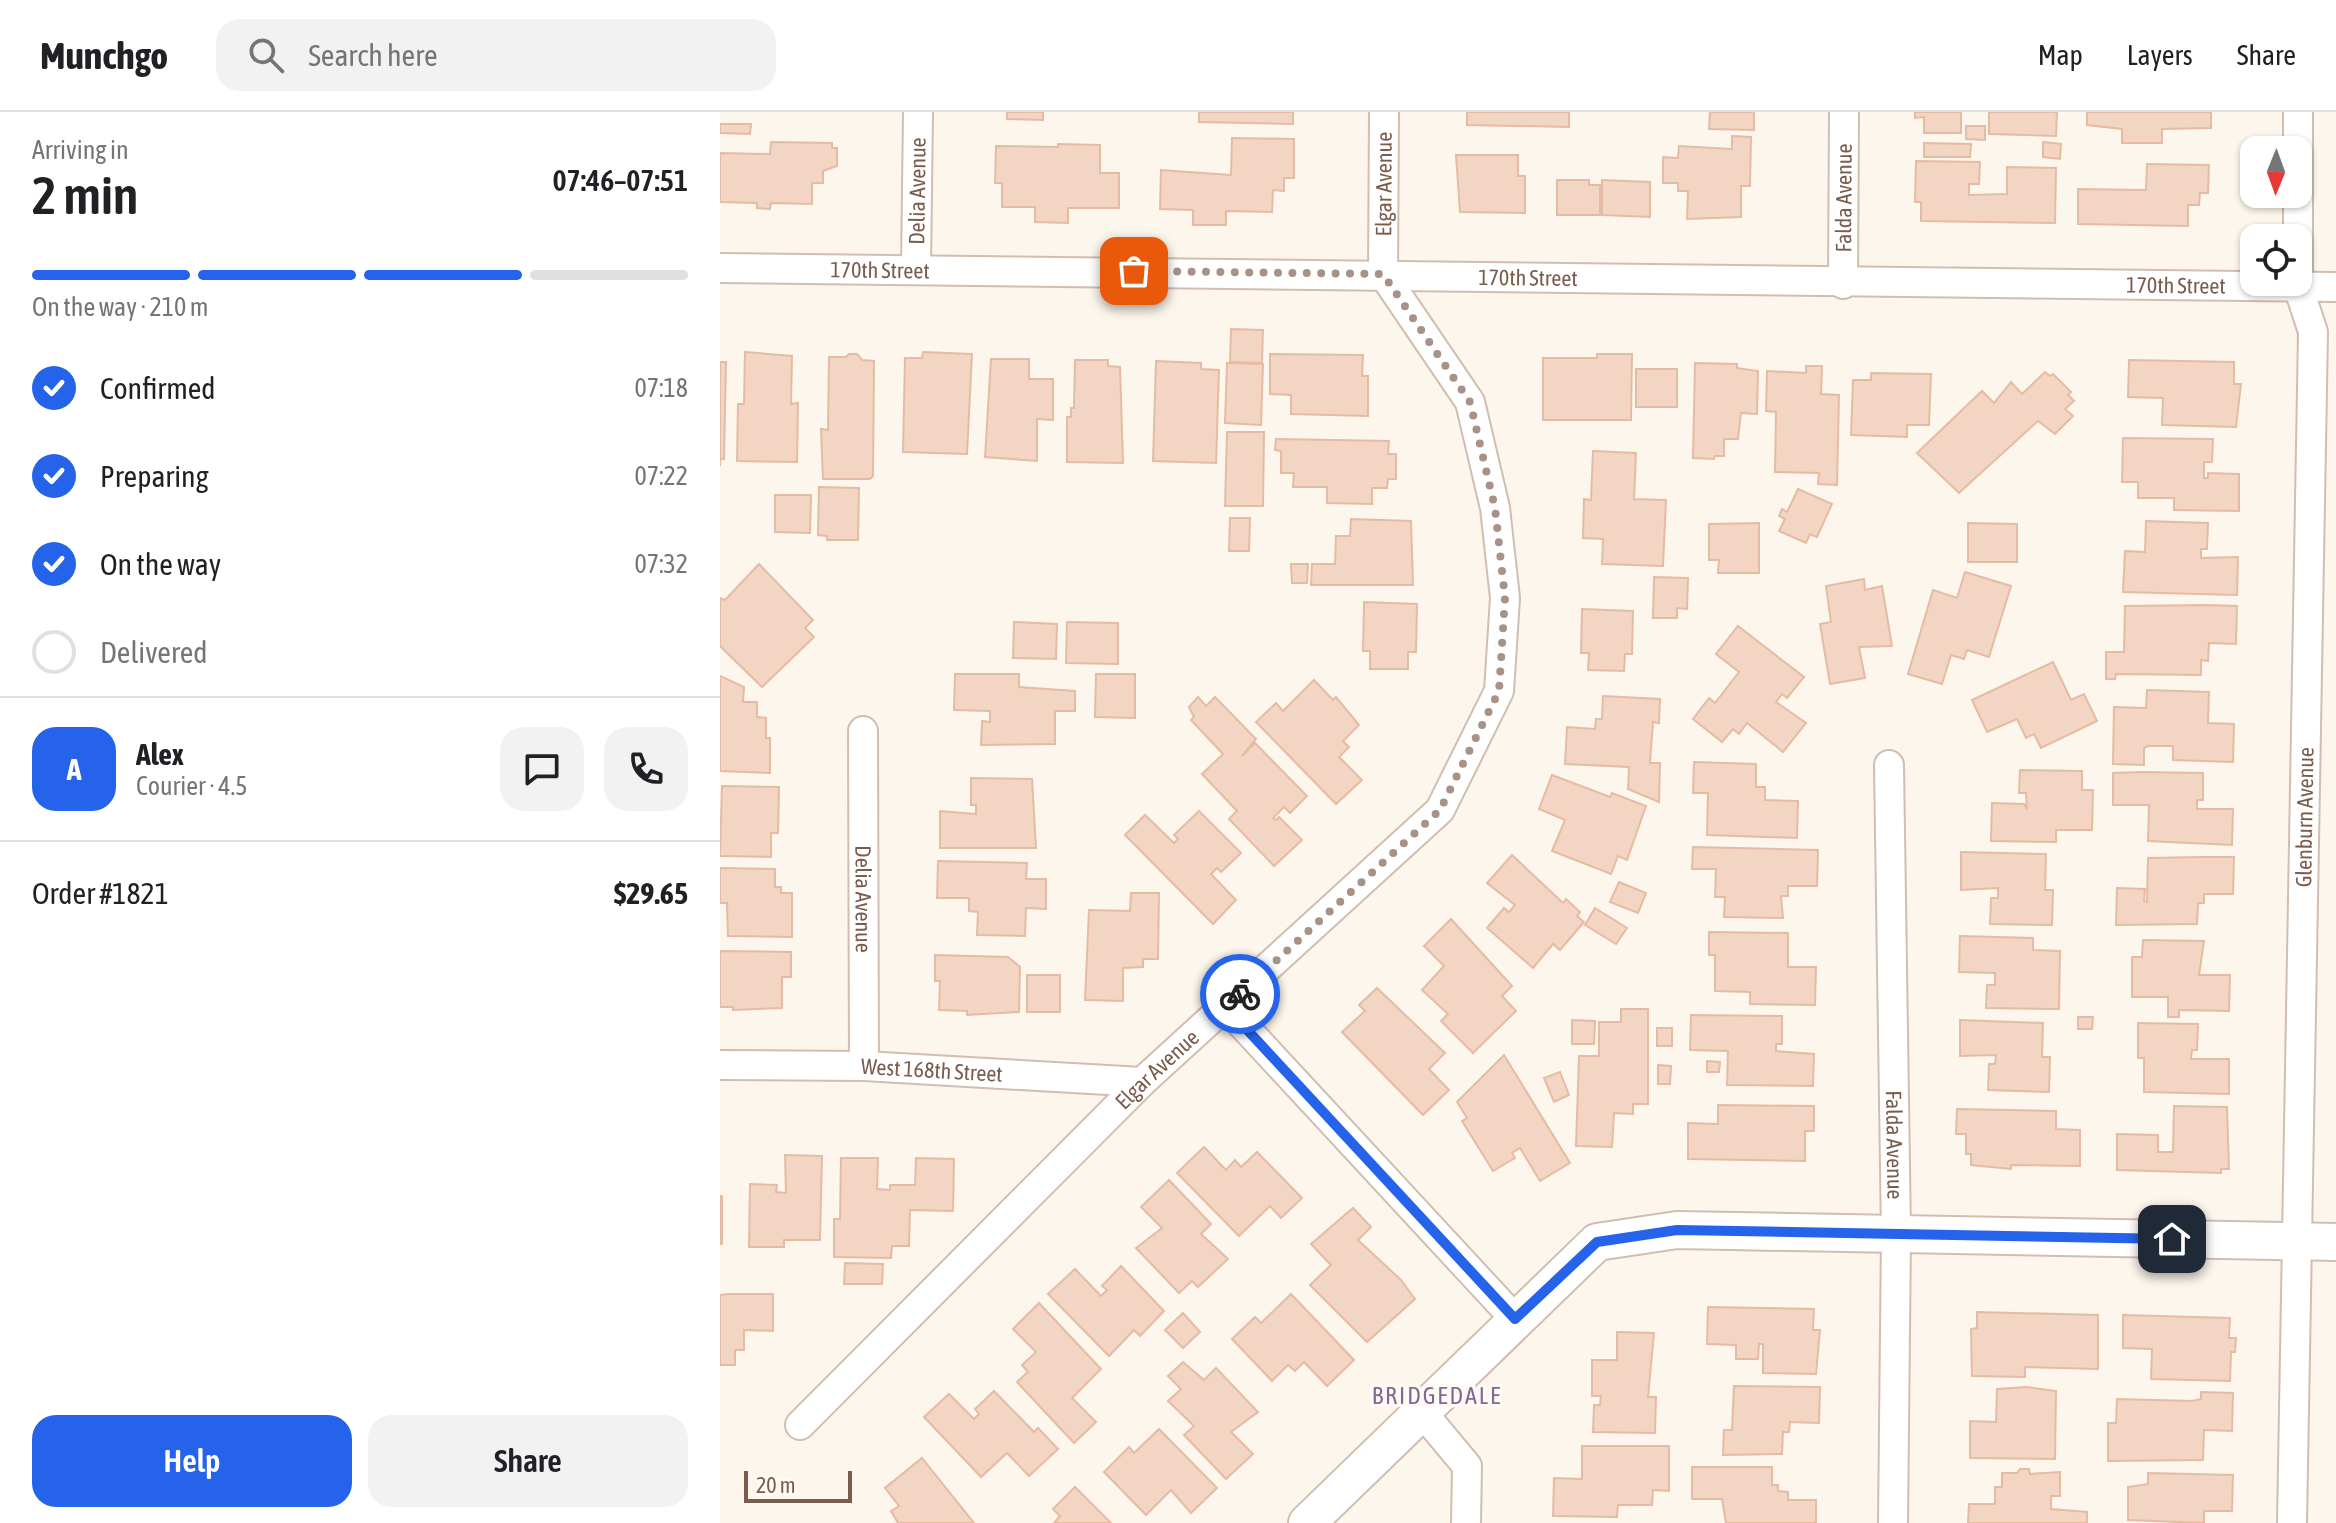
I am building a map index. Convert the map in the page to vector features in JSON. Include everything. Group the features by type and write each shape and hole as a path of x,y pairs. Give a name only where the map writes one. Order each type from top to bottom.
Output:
{"street":[{"name":"Delia Avenue","path":"916,269 918,112"},
{"name":"Elgar Avenue","path":"800,1425 1142,1082 1440,810 1499,691 1505,598 1495,508 1470,402 1383,274 1384,112"},
{"name":"Falda Avenue","path":"1843,284 1844,112"},
{"name":"Glenburn Avenue","path":"2298,112 2298,224"},
{"name":"170th Street","path":"720,268 1383,274 1843,284 2240,286"},
{"name":"170th Street","path":"2312,286 2336,287"},
{"name":"Glenburn Avenue","path":"2292,1523 2313,332 2301,296"},
{"name":"Delia Avenue","path":"863,731 864,1066"},
{"name":"Falda Avenue","path":"1889,765 1896,1234 1893,1523"},
{"path":"1226,1007 1515,1319"},
{"name":"West 168th Street","path":"720,1065 864,1066 1142,1082"},
{"path":"1307,1523 1597,1242 1677,1230 2336,1242"},
{"path":"1422,1412 1467,1466 1466,1523"}],"building":[{"path":"1007,112 1043,112 1043,120 1007,119"},
{"path":"1199,112 1293,112 1293,124 1199,122"},
{"path":"1467,112 1569,112 1569,127 1467,125"},
{"path":"1710,112 1754,112 1754,130 1709,129"},
{"path":"1915,112 1961,112 1961,133 1924,133 1924,117 1915,118"},
{"path":"1989,112 2057,112 2056,136 1989,134"},
{"path":"2087,112 2211,112 2211,128 2162,129 2162,143 2122,143 2122,129 2087,125"},
{"path":"720,124 751,124 750,134 720,133"},
{"path":"1966,126 1985,126 1985,140 1966,139"},
{"path":"1732,136 1751,137 1750,186 1741,186 1741,217 1687,219 1688,191 1678,191 1678,183 1663,183 1663,157 1678,158 1679,146 1732,149"},
{"path":"1232,138 1294,139 1294,178 1284,178 1284,191 1273,190 1272,212 1226,211 1226,225 1193,225 1193,210 1160,209 1161,170 1231,175"},
{"path":"771,142 832,143 832,148 837,148 837,166 823,171 823,183 812,183 812,204 771,203 770,209 757,208 757,203 720,202 720,153 770,154"},
{"path":"2043,142 2061,144 2060,159 2043,157"},
{"path":"1924,143 1971,144 1970,157 1924,157"},
{"path":"1058,144 1100,145 1100,173 1119,173 1119,208 1068,208 1068,223 1035,222 1035,207 1002,207 1002,183 995,183 996,146 1058,147"},
{"path":"1456,155 1518,155 1518,176 1525,176 1525,213 1460,212"},
{"path":"1916,161 1980,162 1979,184 1969,184 1969,195 2007,194 2007,167 2056,168 2055,223 1921,221 1921,202 1915,202"},
{"path":"2147,164 2209,165 2208,193 2200,193 2199,205 2188,205 2188,226 2078,224 2078,189 2146,190"},
{"path":"1557,180 1589,180 1589,185 1600,185 1600,215 1557,215"},
{"path":"1602,180 1650,182 1650,217 1602,215"},
{"path":"1231,329 1263,330 1262,363 1230,362"},
{"path":"745,352 792,356 791,404 798,403 797,462 737,461 738,404 744,404"},
{"path":"923,352 972,354 967,454 903,452 905,358 922,358"},
{"path":"849,354 874,361 873,476 870,479 823,479 821,429 828,430 829,357 846,357"},
{"path":"1270,354 1363,355 1362,376 1368,376 1368,416 1291,414 1291,395 1270,394"},
{"path":"1597,354 1632,354 1631,420 1543,420 1543,358 1597,358"},
{"path":"991,359 1029,359 1029,379 1053,379 1053,420 1037,419 1037,461 985,457"},
{"path":"1075,360 1108,360 1108,366 1120,367 1123,463 1067,462 1067,417 1071,417 1071,408 1074,408"},
{"path":"2129,360 2234,362 2234,384 2241,384 2236,427 2162,425 2163,398 2128,397"},
{"path":"1156,361 1201,363 1201,369 1219,370 1216,463 1153,461"},
{"path":"720,362 726,362 724,459 720,459"},
{"path":"1227,363 1263,364 1261,425 1225,423"},
{"path":"1695,363 1737,364 1737,368 1758,371 1757,414 1741,413 1738,439 1724,439 1724,456 1715,456 1714,459 1693,458"},
{"path":"1806,366 1822,366 1821,394 1839,395 1837,485 1818,484 1819,473 1775,472 1776,412 1766,411 1767,371 1806,373"},
{"path":"1636,369 1677,369 1677,407 1636,407"},
{"path":"2045,372 2050,376 2053,374 2071,392 2068,395 2074,401 2065,409 2073,416 2055,434 2038,421 1959,493 1917,453 1982,391 1994,403 2011,382 2022,394"},
{"path":"1871,373 1931,374 1929,425 1907,425 1907,437 1851,435 1853,380 1871,380"},
{"path":"1227,432 1264,432 1263,506 1225,506"},
{"path":"2123,438 2213,439 2212,462 2204,462 2204,478 2208,478 2208,473 2239,474 2239,511 2174,510 2174,498 2138,498 2138,482 2122,482"},
{"path":"1276,439 1389,441 1388,454 1396,454 1396,479 1388,479 1387,488 1372,488 1372,504 1327,503 1327,487 1293,487 1294,473 1281,473 1281,451 1275,450"},
{"path":"1593,451 1636,453 1634,499 1666,500 1663,566 1602,564 1603,539 1583,538 1584,499 1591,500"},
{"path":"819,487 859,488 858,540 827,540 827,536 818,535"},
{"path":"1798,489 1832,504 1817,537 1810,534 1806,543 1779,531 1785,519 1779,516 1782,509 1787,512"},
{"path":"775,495 811,495 810,533 775,532"},
{"path":"1230,518 1250,518 1249,551 1229,551"},
{"path":"1351,519 1411,521 1413,585 1311,585 1312,564 1335,564 1336,536 1350,536"},
{"path":"2146,521 2208,523 2207,549 2201,549 2201,558 2238,557 2237,595 2123,592 2125,551 2145,552"},
{"path":"1759,523 1759,573 1718,573 1719,560 1709,560 1709,524"},
{"path":"1968,523 2017,524 2017,562 1968,562"},
{"path":"759,564 813,620 805,628 814,637 762,687 720,646 720,598 725,600"},
{"path":"1291,564 1308,564 1307,583 1292,583"},
{"path":"1965,572 2011,586 1989,657 1967,650 1964,659 1951,655 1942,684 1908,674 1933,590 1957,598"},
{"path":"1654,577 1688,578 1687,609 1677,608 1677,618 1653,618"},
{"path":"1864,579 1865,590 1882,586 1892,646 1859,647 1865,678 1830,684 1820,624 1831,622 1826,586"},
{"path":"1364,602 1417,604 1416,652 1408,652 1408,669 1370,669 1370,651 1363,651"},
{"path":"2125,606 2237,606 2236,644 2209,643 2208,661 2201,660 2201,675 2116,674 2115,679 2106,679 2106,652 2124,652"},
{"path":"1582,609 1633,611 1632,654 1625,654 1624,671 1588,670 1589,653 1581,653"},
{"path":"1014,622 1057,624 1056,659 1013,658"},
{"path":"1067,622 1118,623 1118,664 1066,663"},
{"path":"1738,626 1804,677 1787,698 1782,694 1776,702 1806,723 1783,752 1747,723 1739,734 1733,729 1722,742 1693,719 1709,698 1715,703 1739,672 1716,654"},
{"path":"2053,662 2071,700 2084,694 2097,721 2041,748 2034,734 2026,738 2017,719 1987,732 1972,700"},
{"path":"955,674 1019,674 1019,687 1075,691 1075,711 1055,711 1055,744 981,745 982,721 990,722 990,711 954,710"},
{"path":"1096,674 1135,674 1135,718 1095,717"},
{"path":"720,676 744,687 743,702 757,702 757,717 766,718 766,738 770,738 770,773 720,771"},
{"path":"1314,680 1333,700 1336,697 1359,725 1343,741 1349,747 1339,757 1362,780 1336,804 1256,722 1276,703 1283,711"},
{"path":"2147,690 2209,692 2208,723 2234,724 2233,762 2173,760 2173,746 2148,746 2144,748 2144,765 2113,764 2114,707 2146,708"},
{"path":"1603,696 1660,699 1659,723 1653,722 1650,763 1660,763 1659,802 1628,789 1629,767 1565,764 1567,727 1595,729 1596,719 1602,719"},
{"path":"1198,697 1206,706 1215,697 1256,739 1242,756 1255,743 1307,796 1290,813 1284,807 1273,818 1276,820 1279,817 1302,840 1274,866 1229,819 1237,811 1202,774 1223,754 1191,720 1194,717 1189,707"},
{"path":"1694,762 1756,764 1756,787 1765,787 1765,800 1798,801 1797,838 1707,835 1708,793 1693,793"},
{"path":"2020,770 2082,771 2082,790 2093,790 2092,830 2056,830 2056,842 1991,841 1992,803 2024,804 2027,809 2026,793 2019,793"},
{"path":"2113,773 2203,773 2203,800 2197,800 2197,809 2233,809 2232,845 2148,841 2149,805 2113,805"},
{"path":"1552,775 1610,797 1612,793 1646,806 1627,860 1618,856 1611,874 1552,851 1565,820 1539,809"},
{"path":"971,778 1032,779 1036,848 940,848 940,811 976,814 976,805 971,805"},
{"path":"722,786 779,787 778,833 771,833 771,857 720,856"},
{"path":"1199,811 1241,853 1221,872 1217,868 1211,874 1236,900 1213,924 1125,835 1145,815 1174,843 1178,839 1174,835"},
{"path":"1693,847 1818,850 1817,886 1788,886 1788,896 1781,896 1783,918 1724,917 1725,897 1715,897 1716,869 1692,869"},
{"path":"1961,852 2046,854 2045,890 2053,890 2052,925 1990,924 1991,898 1998,898 1998,888 1961,890"},
{"path":"1512,855 1563,903 1566,899 1580,912 1577,916 1584,922 1560,950 1553,944 1533,968 1487,928 1504,908 1509,912 1515,905 1487,883"},
{"path":"2234,857 2233,894 2204,894 2204,903 2198,903 2197,924 2116,925 2117,888 2145,889 2144,901 2147,902 2148,858"},
{"path":"938,861 1027,863 1026,879 1046,879 1046,909 1026,908 1025,936 977,935 978,912 969,911 969,898 937,898"},
{"path":"720,868 775,869 775,887 781,887 781,893 792,893 792,937 728,936 727,903 720,903"},
{"path":"1619,882 1646,893 1638,913 1610,902"},
{"path":"1131,893 1159,893 1158,959 1143,959 1143,967 1123,968 1123,1001 1085,1000 1089,910 1130,911"},
{"path":"1595,908 1627,928 1616,944 1585,925"},
{"path":"1451,919 1512,986 1502,996 1516,1011 1473,1053 1441,1021 1448,1014 1422,990 1444,966 1424,946"},
{"path":"1709,932 1788,933 1788,967 1816,967 1815,1005 1750,1004 1750,992 1715,991 1715,955 1709,955"},
{"path":"1960,936 2033,938 2033,950 2060,951 2059,1009 1986,1008 1987,985 1995,985 1995,973 1959,972"},
{"path":"2143,940 2204,941 2199,975 2230,975 2229,1011 2179,1010 2179,1017 2168,1017 2168,997 2132,997 2132,957 2142,957"},
{"path":"720,951 791,952 791,977 782,977 782,1008 733,1010 733,1007 720,1007"},
{"path":"935,955 1008,957 1020,967 1019,1012 967,1015 967,1011 939,1010 940,981 935,981"},
{"path":"1027,975 1060,975 1060,1012 1027,1012"},
{"path":"1377,988 1445,1053 1429,1069 1449,1090 1423,1115 1342,1032 1365,1011 1359,1005"},
{"path":"1621,1009 1648,1009 1648,1104 1633,1104 1633,1114 1614,1113 1612,1147 1576,1146 1579,1056 1599,1056 1599,1022 1621,1022"},
{"path":"1691,1015 1782,1016 1782,1044 1776,1044 1776,1051 1814,1054 1813,1086 1727,1085 1728,1051 1690,1050"},
{"path":"2078,1017 2093,1017 2092,1029 2078,1029"},
{"path":"1572,1020 1595,1021 1594,1044 1572,1044"},
{"path":"1960,1020 2043,1023 2042,1057 2050,1057 2049,1092 1988,1090 1989,1064 1995,1064 1996,1055 1960,1056"},
{"path":"2138,1023 2198,1024 2197,1050 2192,1050 2191,1059 2229,1059 2229,1094 2144,1092 2144,1058 2138,1058"},
{"path":"1657,1028 1672,1028 1672,1046 1657,1046"},
{"path":"1504,1055 1570,1163 1540,1181 1520,1148 1512,1153 1515,1158 1493,1171 1462,1121 1467,1118 1457,1102"},
{"path":"1707,1061 1720,1062 1719,1072 1707,1072"},
{"path":"1658,1065 1671,1066 1670,1084 1658,1084"},
{"path":"1560,1072 1569,1095 1554,1102 1544,1078"},
{"path":"1718,1105 1814,1106 1814,1131 1805,1131 1805,1161 1688,1159 1688,1123 1718,1124"},
{"path":"2174,1106 2227,1107 2229,1169 2221,1169 2221,1173 2117,1170 2117,1134 2158,1135 2158,1152 2173,1152"},
{"path":"1957,1109 2056,1111 2056,1129 2080,1130 2080,1166 2011,1165 2011,1169 1971,1165 1971,1154 1966,1154 1966,1134 1956,1134"},
{"path":"1204,1147 1226,1170 1235,1160 1241,1167 1257,1152 1302,1198 1281,1218 1270,1206 1239,1236 1177,1173"},
{"path":"785,1155 822,1156 820,1240 784,1240 784,1247 749,1247 750,1184 777,1185 776,1192 786,1193"},
{"path":"841,1158 878,1158 877,1189 890,1190 890,1185 915,1185 916,1158 954,1159 953,1211 910,1210 909,1246 892,1246 891,1258 834,1257 834,1219 840,1219"},
{"path":"1169,1180 1211,1224 1201,1234 1228,1259 1198,1287 1192,1281 1179,1293 1136,1248 1162,1228 1141,1207"},
{"path":"722,1196 722,1244 720,1244"},
{"path":"1353,1208 1371,1227 1358,1240 1401,1280 1415,1299 1367,1342 1310,1285 1331,1265 1311,1244"},
{"path":"845,1263 883,1264 882,1284 844,1284"},
{"path":"1121,1266 1164,1311 1140,1336 1134,1330 1109,1356 1048,1294 1075,1269 1101,1296 1107,1290 1102,1286"},
{"path":"773,1294 773,1331 744,1330 744,1350 735,1350 735,1365 720,1365 720,1295"},
{"path":"1291,1294 1354,1360 1327,1386 1304,1362 1295,1371 1288,1365 1272,1381 1232,1339 1255,1317 1261,1323"},
{"path":"1039,1303 1101,1369 1072,1398 1096,1422 1074,1443 1017,1382 1028,1372 1022,1365 1036,1352 1013,1329"},
{"path":"1708,1307 1814,1309 1813,1330 1820,1330 1816,1374 1763,1373 1763,1344 1759,1344 1758,1359 1736,1359 1736,1345 1707,1344"},
{"path":"1977,1312 2098,1315 2098,1369 2025,1367 2025,1377 1972,1376 1971,1329 1977,1328"},
{"path":"1183,1313 1200,1332 1183,1348 1165,1330"},
{"path":"2123,1315 2230,1318 2229,1338 2236,1338 2235,1352 2231,1352 2230,1381 2151,1379 2152,1349 2123,1348"},
{"path":"1617,1332 1654,1333 1648,1397 1656,1397 1655,1433 1593,1432 1594,1405 1600,1405 1601,1396 1592,1396 1592,1360 1617,1360"},
{"path":"1183,1362 1204,1380 1216,1368 1258,1412 1231,1432 1253,1454 1226,1479 1184,1435 1194,1426 1168,1401 1181,1389 1168,1376"},
{"path":"1734,1386 1820,1387 1819,1423 1790,1422 1789,1432 1783,1432 1782,1454 1723,1455 1724,1430 1732,1430"},
{"path":"2027,1387 2056,1391 2055,1459 1970,1458 1970,1421 1996,1422 1997,1389"},
{"path":"994,1391 1034,1432 1038,1428 1058,1449 1029,1476 1007,1453 981,1477 924,1417 949,1394 974,1419 979,1414 975,1409"},
{"path":"2201,1392 2233,1393 2232,1431 2204,1430 2203,1460 2108,1461 2108,1423 2116,1423 2117,1399 2192,1401 2201,1399"},
{"path":"1159,1429 1217,1488 1191,1513 1171,1490 1146,1515 1104,1472 1129,1447 1134,1453"},
{"path":"1582,1446 1669,1446 1669,1491 1653,1490 1652,1505 1618,1505 1617,1517 1553,1516 1554,1478 1582,1479"},
{"path":"922,1458 974,1523 898,1523 891,1511 899,1506 885,1488"},
{"path":"1692,1467 1772,1467 1772,1485 1778,1485 1778,1491 1788,1492 1788,1500 1816,1500 1816,1523 1726,1523 1722,1499 1692,1499"},
{"path":"2020,1469 2029,1469 2030,1474 2060,1472 2060,1496 2051,1496 2051,1509 2087,1512 2087,1523 1968,1523 1969,1504 1995,1504 1995,1487 2002,1487 2002,1473 2017,1473"},
{"path":"2148,1473 2233,1475 2232,1511 2204,1511 2204,1523 2128,1520 2128,1487 2148,1484"},
{"path":"1075,1487 1111,1523 1054,1523 1060,1516 1053,1509"}],"way so far":[{"path":"1134,271 1383,274 1470,402 1495,508 1505,598 1499,691 1440,810 1240,994"}],"district":[{"name":"BRIDGEDALE","path":"1437,1395"}],"route":[{"path":"1240,994 1226,1007 1515,1319 1597,1242 1677,1230 2172,1239"}]}
